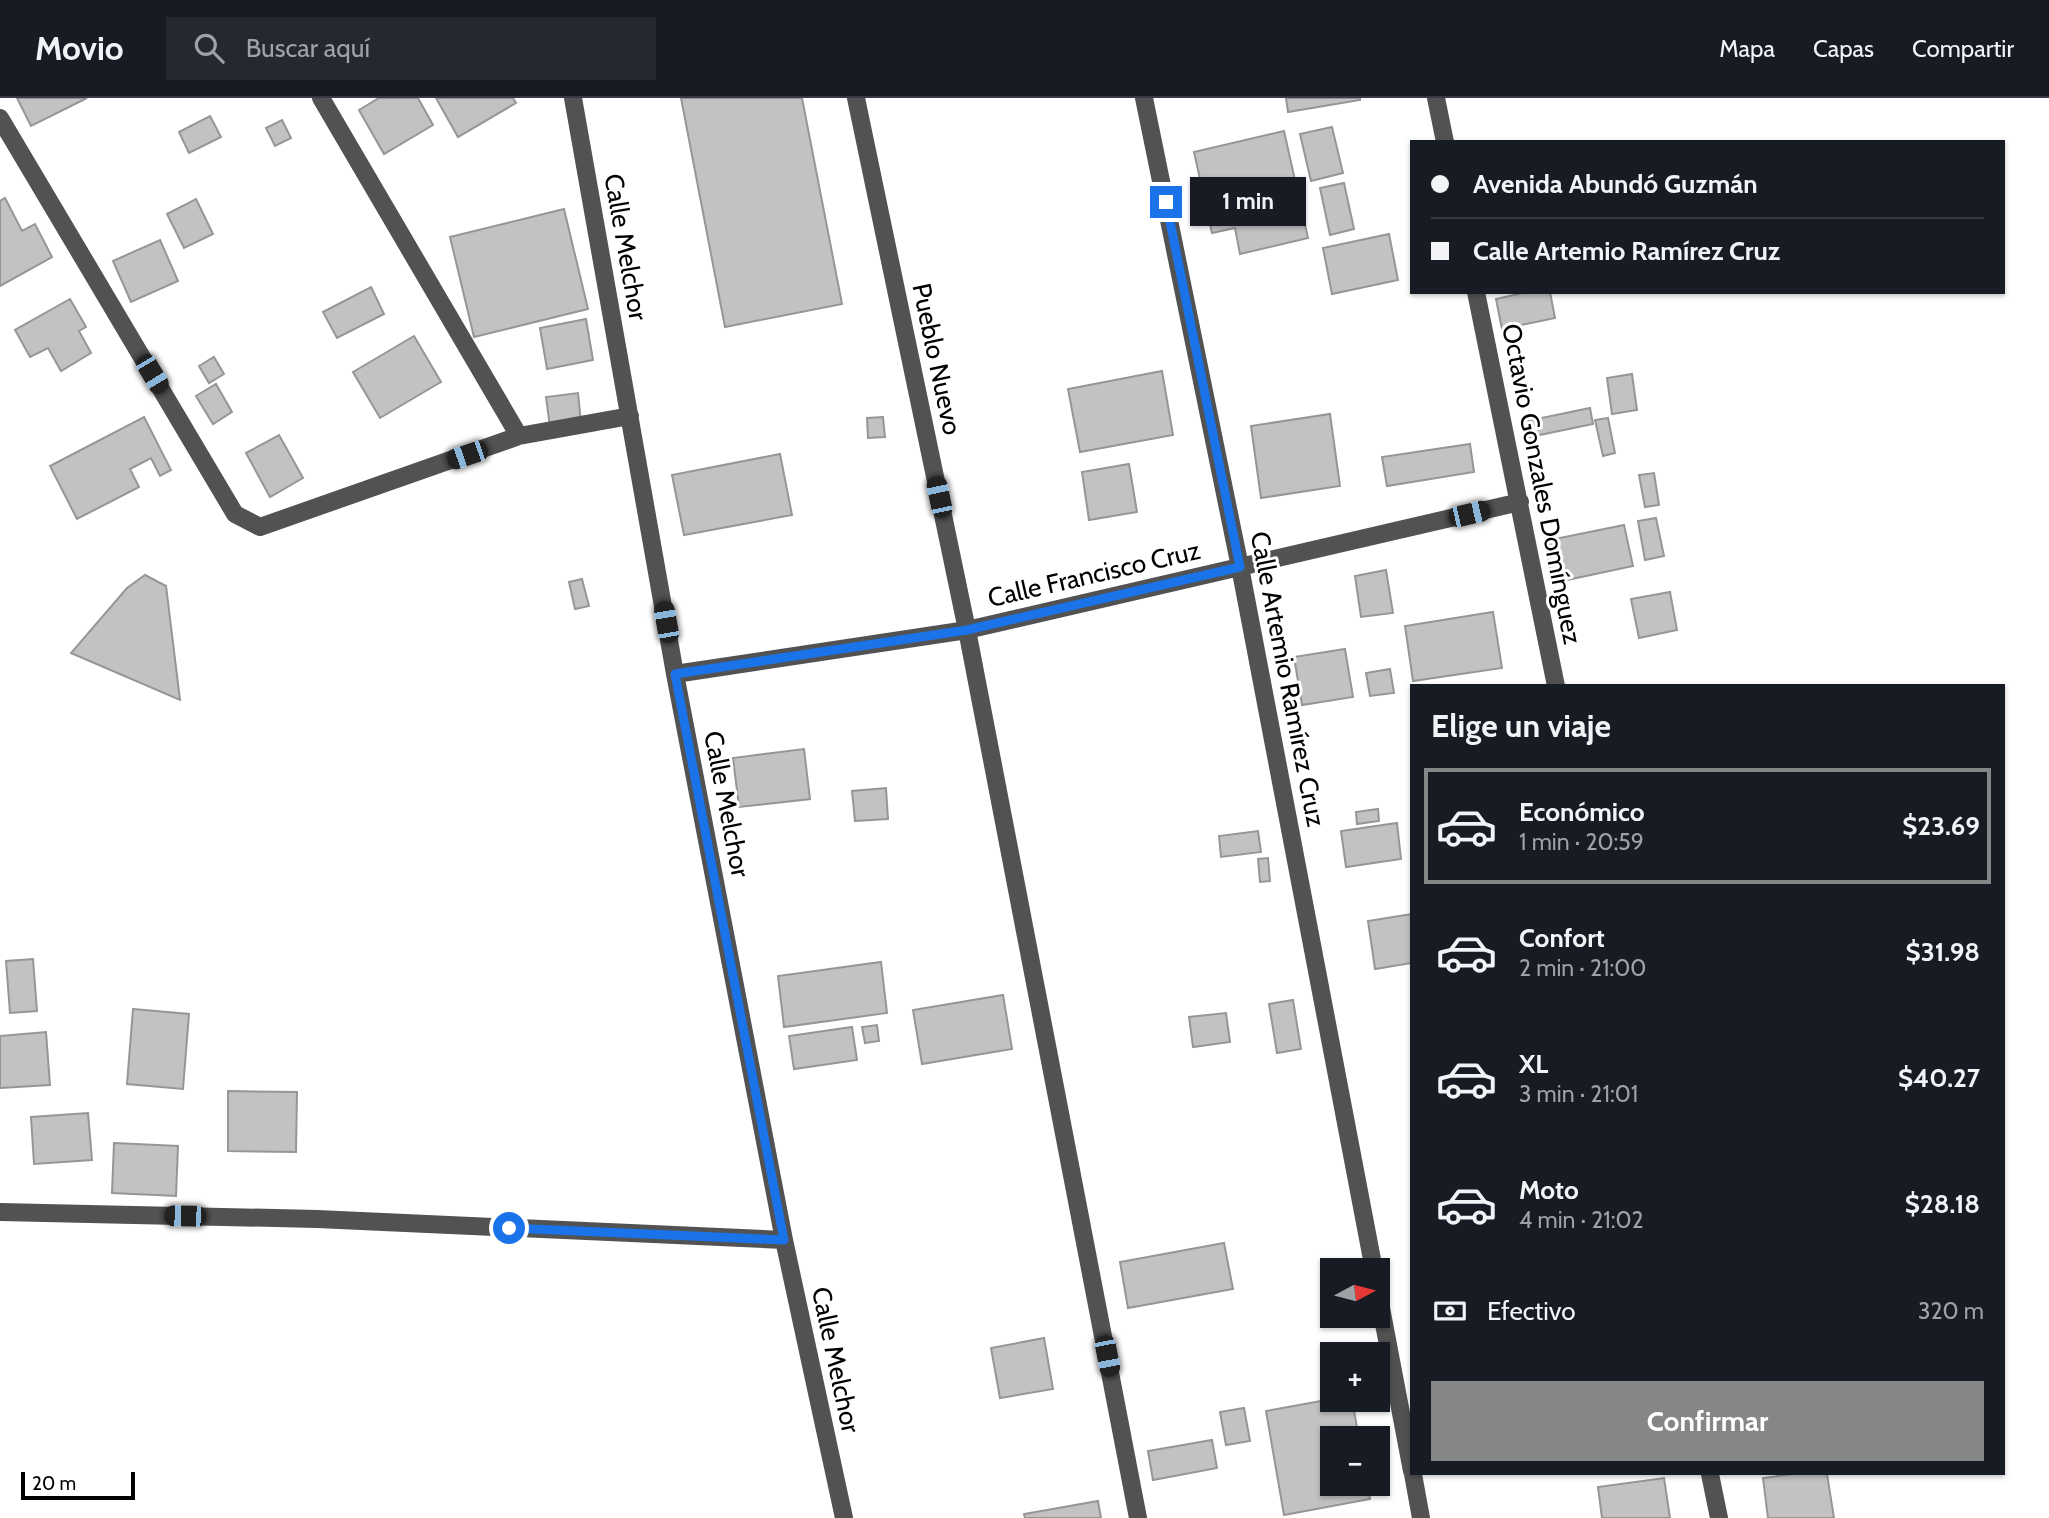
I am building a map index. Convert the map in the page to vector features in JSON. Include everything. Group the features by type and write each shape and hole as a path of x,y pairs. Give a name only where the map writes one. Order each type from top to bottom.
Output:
{"street":[{"path":"321,98 519,436"},
{"name":"Calle Melchor","path":"573,98 675,674 784,1240 844,1518"},
{"name":"Pueblo Nuevo","path":"856,98 967,630 1138,1518"},
{"name":"Calle Artemio Ramírez Cruz","path":"1144,98 1240,567 1372,1258"},
{"path":"1436,98 1445,140"},
{"path":"0,118 235,514 260,527 519,436 630,416"},
{"name":"Octavio Gonzales Domínguez","path":"1476,294 1556,684"},
{"name":"Calle Francisco Cruz","path":"675,674 967,630 1520,502"},
{"path":"0,1212 317,1219 784,1240"},
{"path":"1385,1328 1410,1461"},
{"path":"1413,1475 1421,1518"},
{"path":"1710,1475 1719,1518"}],"building":[{"path":"17,98 87,98 31,126"},
{"path":"379,98 418,98 433,125 384,154 359,110"},
{"path":"436,98 513,98 516,103 458,137"},
{"path":"681,98 802,98 842,304 725,327"},
{"path":"1286,98 1360,98 1360,100 1288,112"},
{"path":"210,116 221,137 189,153 179,132"},
{"path":"282,120 291,138 275,146 266,128"},
{"path":"1332,127 1343,173 1311,181 1300,134"},
{"path":"1284,131 1308,238 1240,254 1235,228 1212,233 1194,152"},
{"path":"1344,183 1354,229 1330,235 1320,188"},
{"path":"5,198 22,231 35,224 52,257 0,286 0,201"},
{"path":"196,199 213,234 184,248 167,214"},
{"path":"564,209 588,309 474,337 450,237"},
{"path":"1389,234 1398,280 1332,294 1323,248"},
{"path":"160,240 178,281 131,302 113,261"},
{"path":"371,287 384,314 337,338 323,312"},
{"path":"1518,294 1550,294 1555,318 1502,329 1496,299"},
{"path":"70,299 86,327 79,331 91,353 61,371 48,348 30,357 15,330"},
{"path":"586,319 593,360 547,369 540,328"},
{"path":"414,336 441,382 380,418 353,372"},
{"path":"214,357 224,374 209,383 199,366"},
{"path":"1162,371 1173,435 1080,452 1068,389"},
{"path":"1632,374 1637,410 1612,414 1607,378"},
{"path":"216,384 232,412 213,424 196,396"},
{"path":"578,393 581,423 550,427 546,397"},
{"path":"1590,408 1593,424 1530,437 1527,421"},
{"path":"1330,414 1340,486 1261,498 1251,426"},
{"path":"144,417 171,470 160,476 151,458 130,469 139,487 77,519 50,466"},
{"path":"883,417 885,437 868,438 867,418"},
{"path":"1608,418 1615,453 1603,456 1595,420"},
{"path":"279,435 303,478 270,497 246,453"},
{"path":"1470,444 1474,472 1387,486 1382,457"},
{"path":"780,454 792,515 684,535 672,475"},
{"path":"1129,464 1137,512 1089,520 1082,472"},
{"path":"1654,473 1659,505 1645,507 1639,475"},
{"path":"1656,518 1664,556 1645,560 1638,521"},
{"path":"1624,525 1633,566 1553,583 1545,541"},
{"path":"1386,570 1393,613 1361,617 1355,576"},
{"path":"145,575 166,586 180,700 71,653 127,588"},
{"path":"582,579 589,606 575,609 569,582"},
{"path":"1670,592 1677,630 1639,638 1631,599"},
{"path":"1493,612 1502,668 1413,681 1405,626"},
{"path":"1345,649 1353,697 1302,705 1294,657"},
{"path":"1390,669 1394,693 1370,696 1366,673"},
{"path":"804,749 810,799 739,807 733,758"},
{"path":"886,788 888,819 855,821 852,791"},
{"path":"1378,809 1379,821 1357,824 1356,812"},
{"path":"1397,823 1401,859 1346,867 1341,831"},
{"path":"1258,831 1261,852 1221,857 1219,836"},
{"path":"1268,858 1270,881 1260,882 1258,859"},
{"path":"1410,914 1410,963 1375,969 1368,921"},
{"path":"33,959 37,1011 10,1013 6,961"},
{"path":"881,962 887,1013 784,1027 778,976"},
{"path":"1003,995 1012,1049 922,1064 913,1010"},
{"path":"1293,1000 1301,1049 1277,1053 1269,1004"},
{"path":"133,1009 189,1014 183,1089 127,1084"},
{"path":"1226,1013 1230,1042 1193,1047 1189,1017"},
{"path":"877,1025 879,1041 865,1043 862,1027"},
{"path":"852,1027 857,1060 794,1069 789,1036"},
{"path":"46,1032 50,1085 0,1088 0,1036"},
{"path":"228,1091 297,1092 296,1152 228,1151"},
{"path":"88,1113 92,1160 34,1164 31,1117"},
{"path":"114,1143 178,1146 176,1196 112,1193"},
{"path":"1224,1243 1233,1289 1128,1308 1120,1262"},
{"path":"1044,1338 1053,1389 1000,1398 991,1348"},
{"path":"1320,1401 1320,1412 1354,1412 1357,1426 1320,1426 1320,1496 1369,1496 1370,1499 1284,1515 1266,1411"},
{"path":"1244,1408 1250,1441 1226,1445 1220,1412"},
{"path":"1212,1440 1217,1468 1153,1480 1148,1451"},
{"path":"1827,1475 1834,1518 1768,1518 1763,1478"},
{"path":"1664,1478 1670,1518 1602,1518 1598,1487"},
{"path":"1098,1501 1101,1518 1025,1518 1024,1514"}],"route":[{"path":"509,1228 784,1240 675,674 967,630 1240,567 1166,202"}]}
